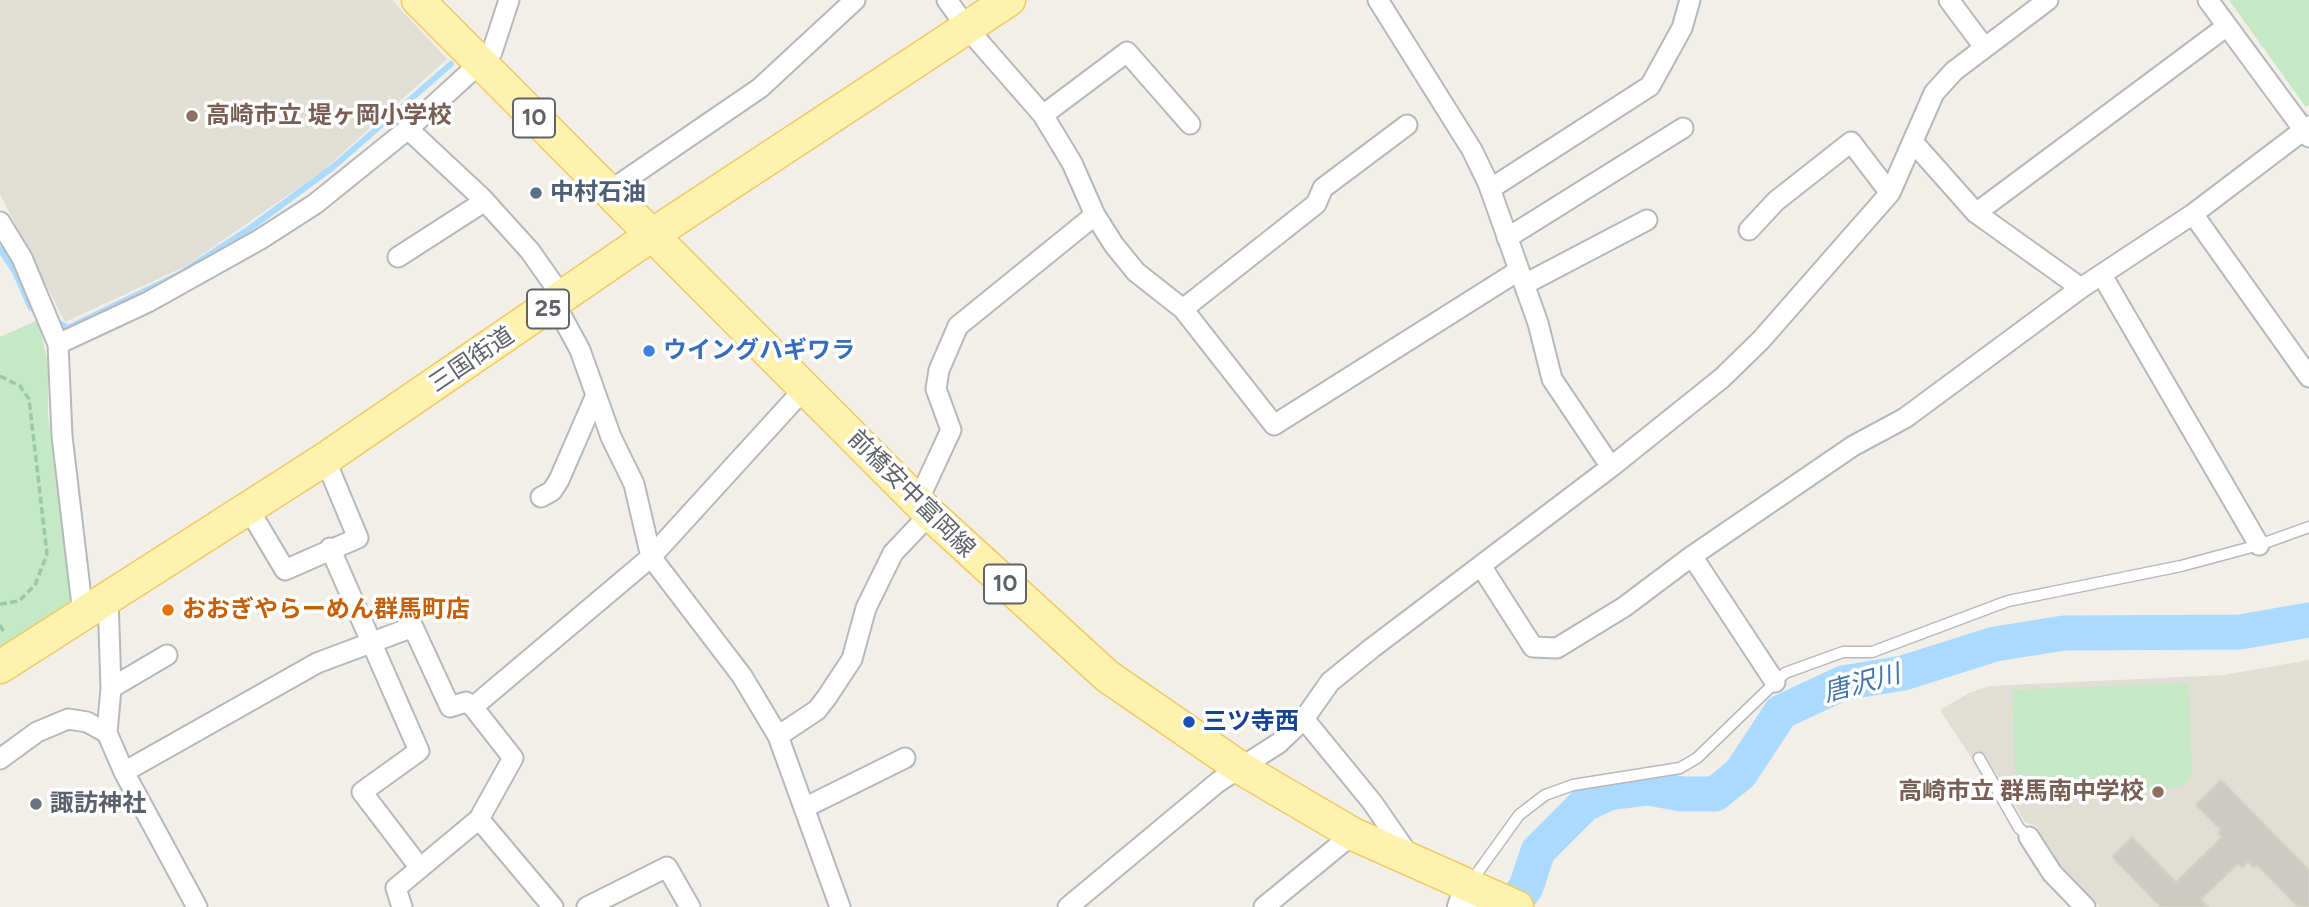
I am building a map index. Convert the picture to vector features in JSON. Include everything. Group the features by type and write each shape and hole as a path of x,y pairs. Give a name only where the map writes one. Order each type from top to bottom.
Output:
{"main road":[{"name":"三国街道","path":"0,667 325,459 652,235 1009,0"},
{"name":"前橋安中富岡線","path":"428,3 478,62 924,507 1108,676 1239,767 1353,834 1414,862 1466,895 1517,907"}],"street":[{"path":"58,344 148,302 260,240 315,204 408,129 492,52 509,0"},
{"path":"947,0 967,28 1043,115 1072,163 1095,215 1114,245 1136,272 1183,309 1274,425 1521,278 1647,220"},
{"path":"1378,0 1472,149 1490,189 1538,323 1552,379 1611,467"},
{"path":"1490,189 1650,86 1682,28 1690,0"},
{"path":"1949,0 1984,47"},
{"path":"1069,907 1239,767 1279,743 1304,719 1330,682 1611,467 1722,378 1761,340 1889,193 1934,93 1954,71 1984,47 2026,6 2048,0"},
{"path":"1481,566 1533,647 1557,648 1624,607 1692,556 1853,446 1905,418 2081,288 2103,277 2307,131 2208,0"},
{"path":"608,192 760,88 846,3"},
{"path":"1976,213 2227,26"},
{"path":"1043,115 1127,52 1190,124"},
{"path":"1183,309 1316,204 1323,188 1407,125"},
{"path":"1507,238 1683,128"},
{"path":"408,129 485,201 530,251 559,301 634,484 651,557 742,676 778,737 840,907"},
{"path":"1749,230 1776,201 1851,142 1889,193"},
{"path":"1913,142 1976,213 2081,288"},
{"path":"398,257 485,201"},
{"path":"2193,214 2309,377"},
{"path":"778,737 817,710 852,659 866,608 893,553 924,507 951,430 936,389 939,370 958,327 1095,215"},
{"path":"0,222 22,258 58,344 62,436 111,688 107,733 124,772 197,907"},
{"path":"2103,277 2259,545"},
{"path":"473,707 651,557 805,388"},
{"path":"541,497 552,491 559,480 596,395"},
{"path":"248,508 285,570 358,538 325,459"},
{"path":"330,548 419,751 362,792 420,868"},
{"path":"1692,556 1775,682"},
{"path":"124,772 317,663 414,627 450,707 466,702 473,707 513,758 480,819 396,888 402,907"},
{"path":"111,688 167,655"},
{"path":"0,759 37,732 68,719 87,722 107,733"},
{"path":"1304,719 1372,802 1414,862"},
{"path":"804,808 905,758"},
{"path":"480,819 553,907"},
{"path":"1264,907 1353,834"},
{"path":"2029,836 2053,873 2085,907"},
{"path":"587,907 667,867 691,907"}],"lane":[{"path":"1466,895 1519,815 1545,795 1573,785 1680,768 1697,758 1785,673 1843,652 1872,652 2008,601 2122,580 2259,545 2309,527"},
{"path":"1979,758 2019,828 2029,836"}],"path":[{"path":"0,376 20,386 29,399 47,554 35,585 19,601 0,604"}],"shaded area":[{"name":"高崎市立 堤ヶ岡小学校","path":"0,0 392,0 447,59 320,173 184,267 65,322 0,194"},
{"name":"高崎市立 群馬南中学校","path":"2309,660 2309,907 2100,907 2060,865 2036,826 2025,822 1985,755 1974,762 1940,710 1969,693 1989,686 2224,675"}],"green space":[{"path":"2229,0 2309,0 2309,105 2305,106"},
{"path":"38,320 48,363 48,415 71,605 0,652 0,337"},
{"path":"2188,683 2192,770 2189,780 2181,785 2174,788 2016,789 2012,690"}],"building":[{"path":"2221,780 2309,870 2309,907 2298,907 2257,865 2254,868 2248,862 2242,868 2238,864 2201,899 2208,907 2161,907 2112,857 2132,837 2176,882 2222,837 2218,833 2221,830 2196,805"}],"waterway":[{"path":"54,320 68,328 178,275 249,229 333,167 451,64"},
{"path":"0,249 15,272 31,308 38,312"},
{"name":"唐沢川","path":"1512,907 1526,887 1538,851 1585,804 1609,793 1648,788 1682,794 1715,794 1740,774 1781,712 1843,683 1903,673 1995,644 2064,633 2240,632 2309,620"}],"place":[{"name":"高崎市立 堤ヶ岡小学校","path":"192,116"},
{"name":"中村石油","path":"536,193"},
{"name":"ウイングハギワラ","path":"649,351"},
{"name":"おおぎやらーめん群馬町店","path":"168,610"},
{"name":"三ツ寺西","path":"1189,722"},
{"name":"高崎市立 群馬南中学校","path":"2158,792"},
{"name":"諏訪神社","path":"36,804"}]}
